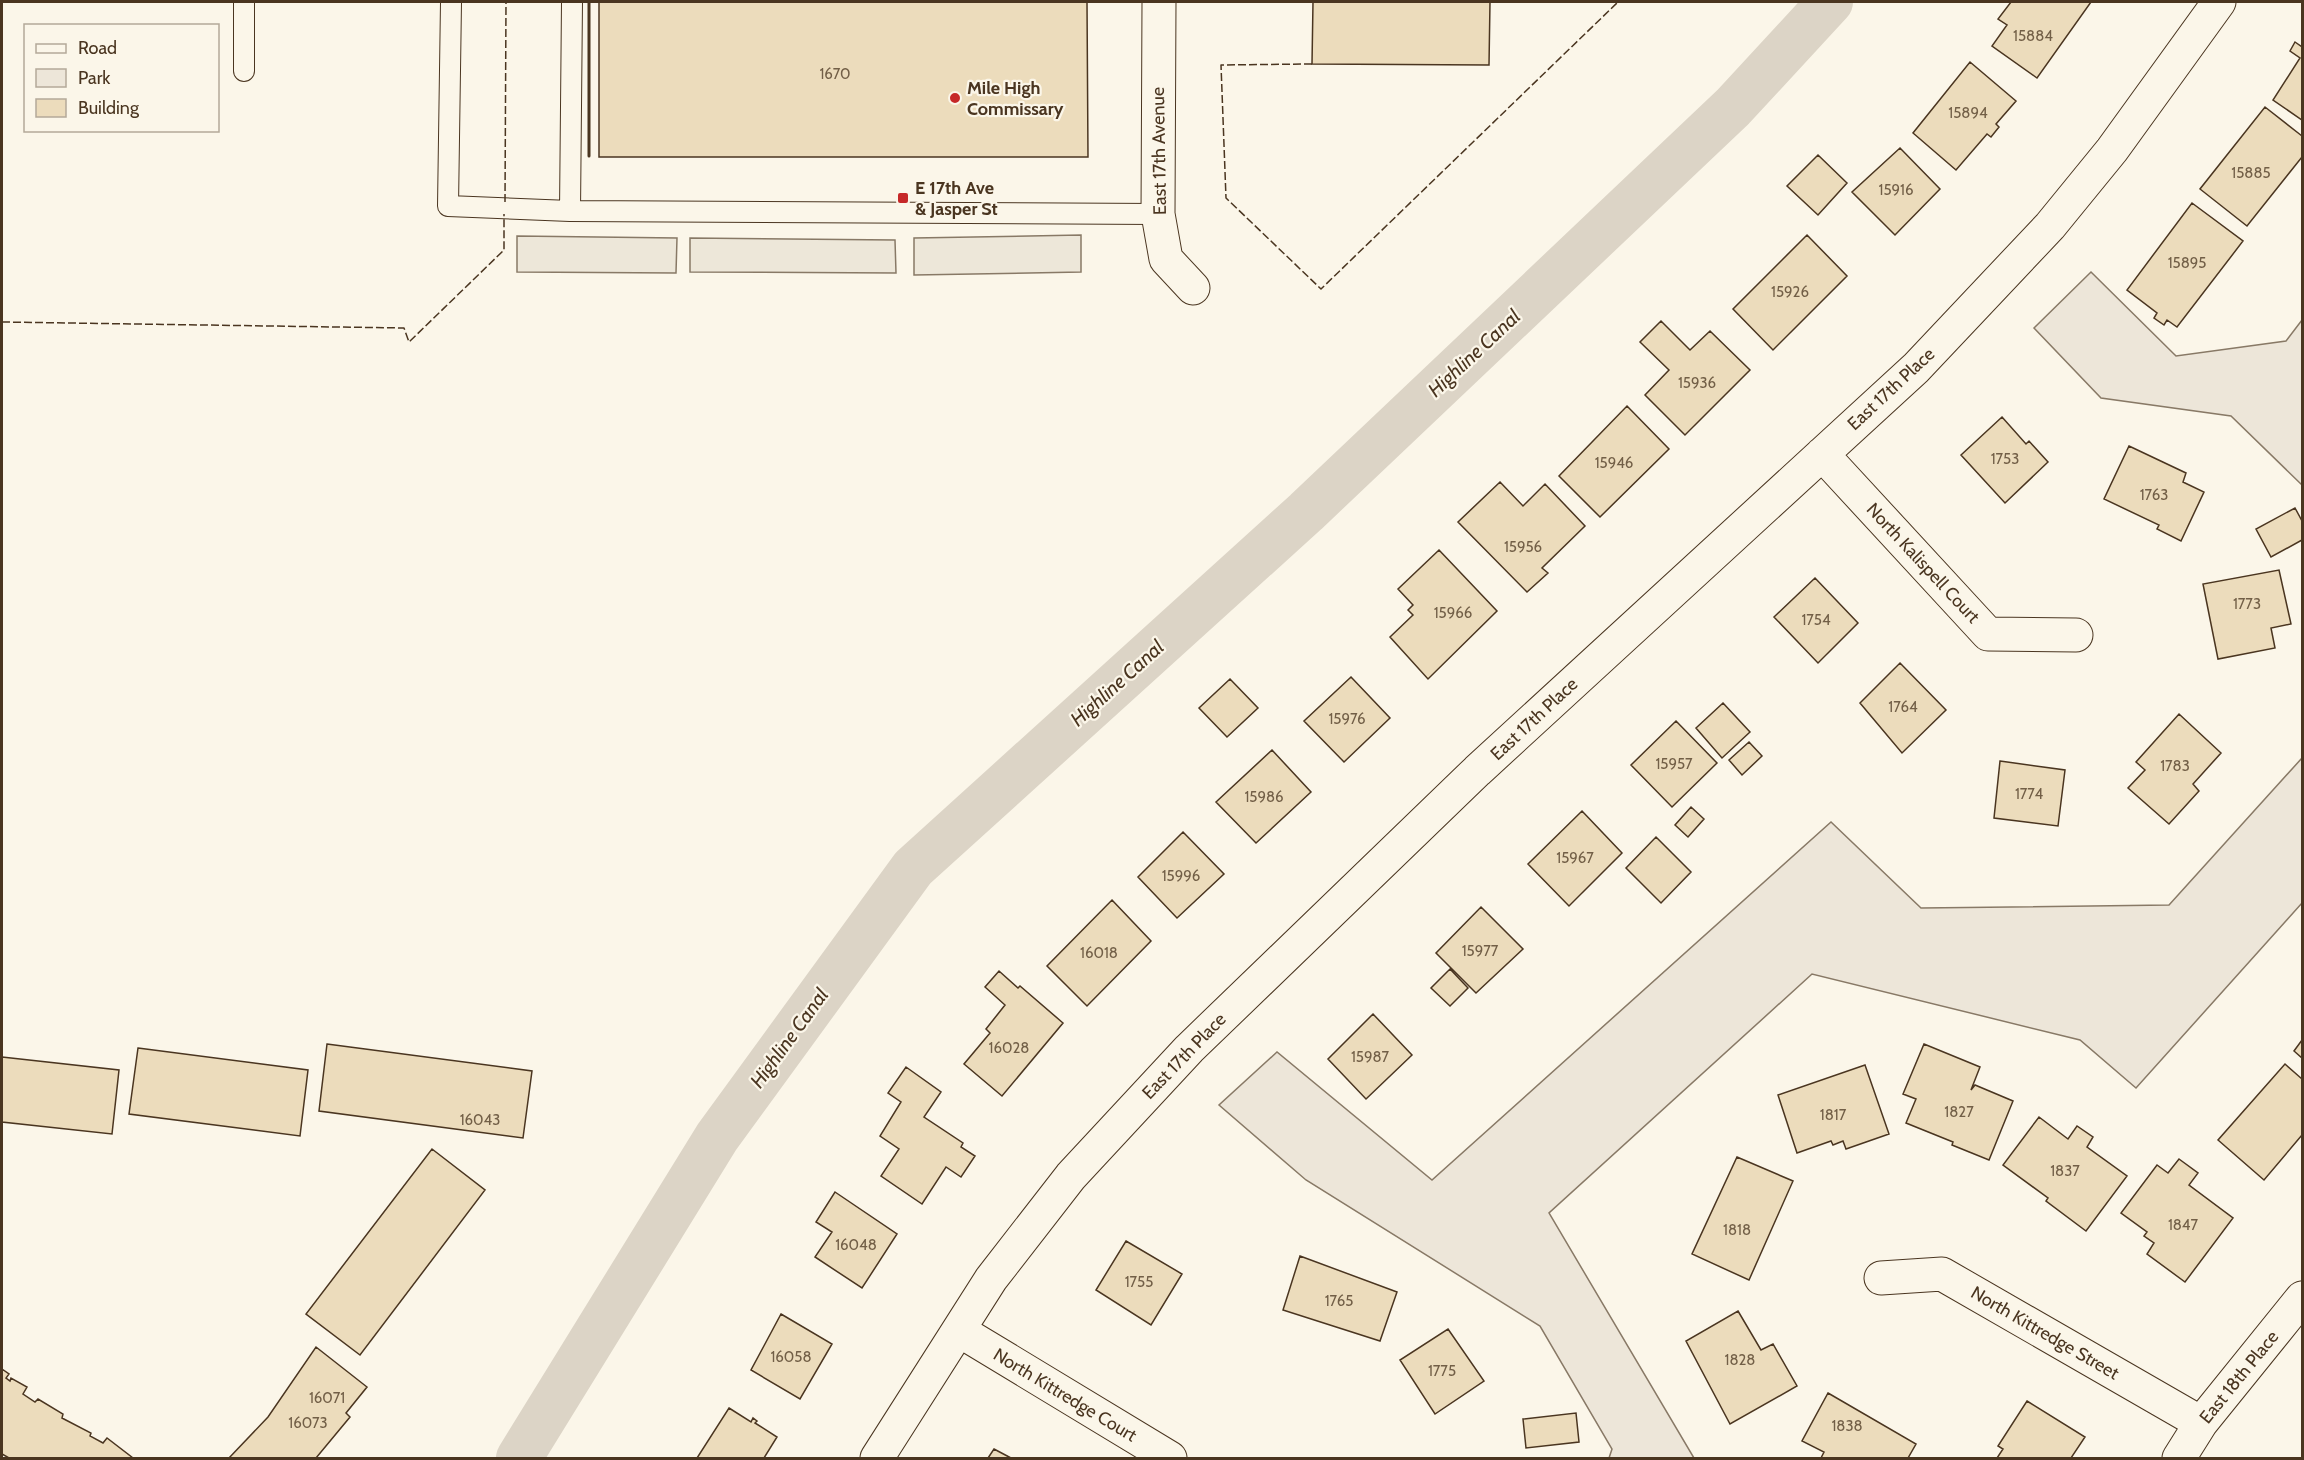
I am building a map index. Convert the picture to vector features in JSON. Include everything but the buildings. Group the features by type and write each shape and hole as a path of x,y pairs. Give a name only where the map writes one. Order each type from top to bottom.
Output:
{"street":[{"name":"East 17th Avenue","path":"1159,2 1158,214 1166,259 1193,288"},
{"name":"East 17th Place","path":"877,1458 992,1279 1071,1176 1189,1049 1477,771 1916,368 2050,226 2112,150 2219,2"},
{"name":"North Kalispell Court","path":"1822,454 1988,634 2076,635"},
{"name":"North Kittredge Street","path":"1881,1278 1942,1274 2201,1423"},
{"name":"East 18th Place","path":"2179,1458 2201,1423 2302,1298"},
{"name":"North Kittredge Court","path":"960,1331 1170,1458"}],"lane":[{"path":"244,2 244,71"},
{"path":"451,2 448,206 570,211 1158,214"},
{"path":"570,211 572,2"}],"green space":[{"path":"2091,272 2176,356 2286,341 2302,320 2302,485 2231,416 2101,398 2034,328"},
{"path":"2302,758 2302,903 2136,1088 2080,1040 1812,974 1549,1213 1694,1458 1609,1458 1612,1449 1540,1326 1306,1180 1219,1105 1277,1052 1432,1180 1831,822 1921,908 2169,905"}],"shaded area":[{"path":"1081,235 1081,272 914,275 914,238"},
{"path":"517,236 677,238 676,273 517,272"},
{"path":"690,238 895,240 896,273 690,272"}],"waterway":[{"name":"Highline Canal","path":"519,1458 717,1137 913,868 1306,512 1733,107 1830,2"}],"fence":[{"path":"505,202 506,2"},
{"path":"1312,64 1221,65 1226,198 1321,289 1618,2"},
{"path":"2,322 404,328 409,342 504,250 504,214"}],"wall":[{"path":"589,2 589,156"}],"place":[{"name":"Mile High Commissary","path":"955,98"},
{"name":"E 17th Ave & Jasper St","path":"903,198"}]}
